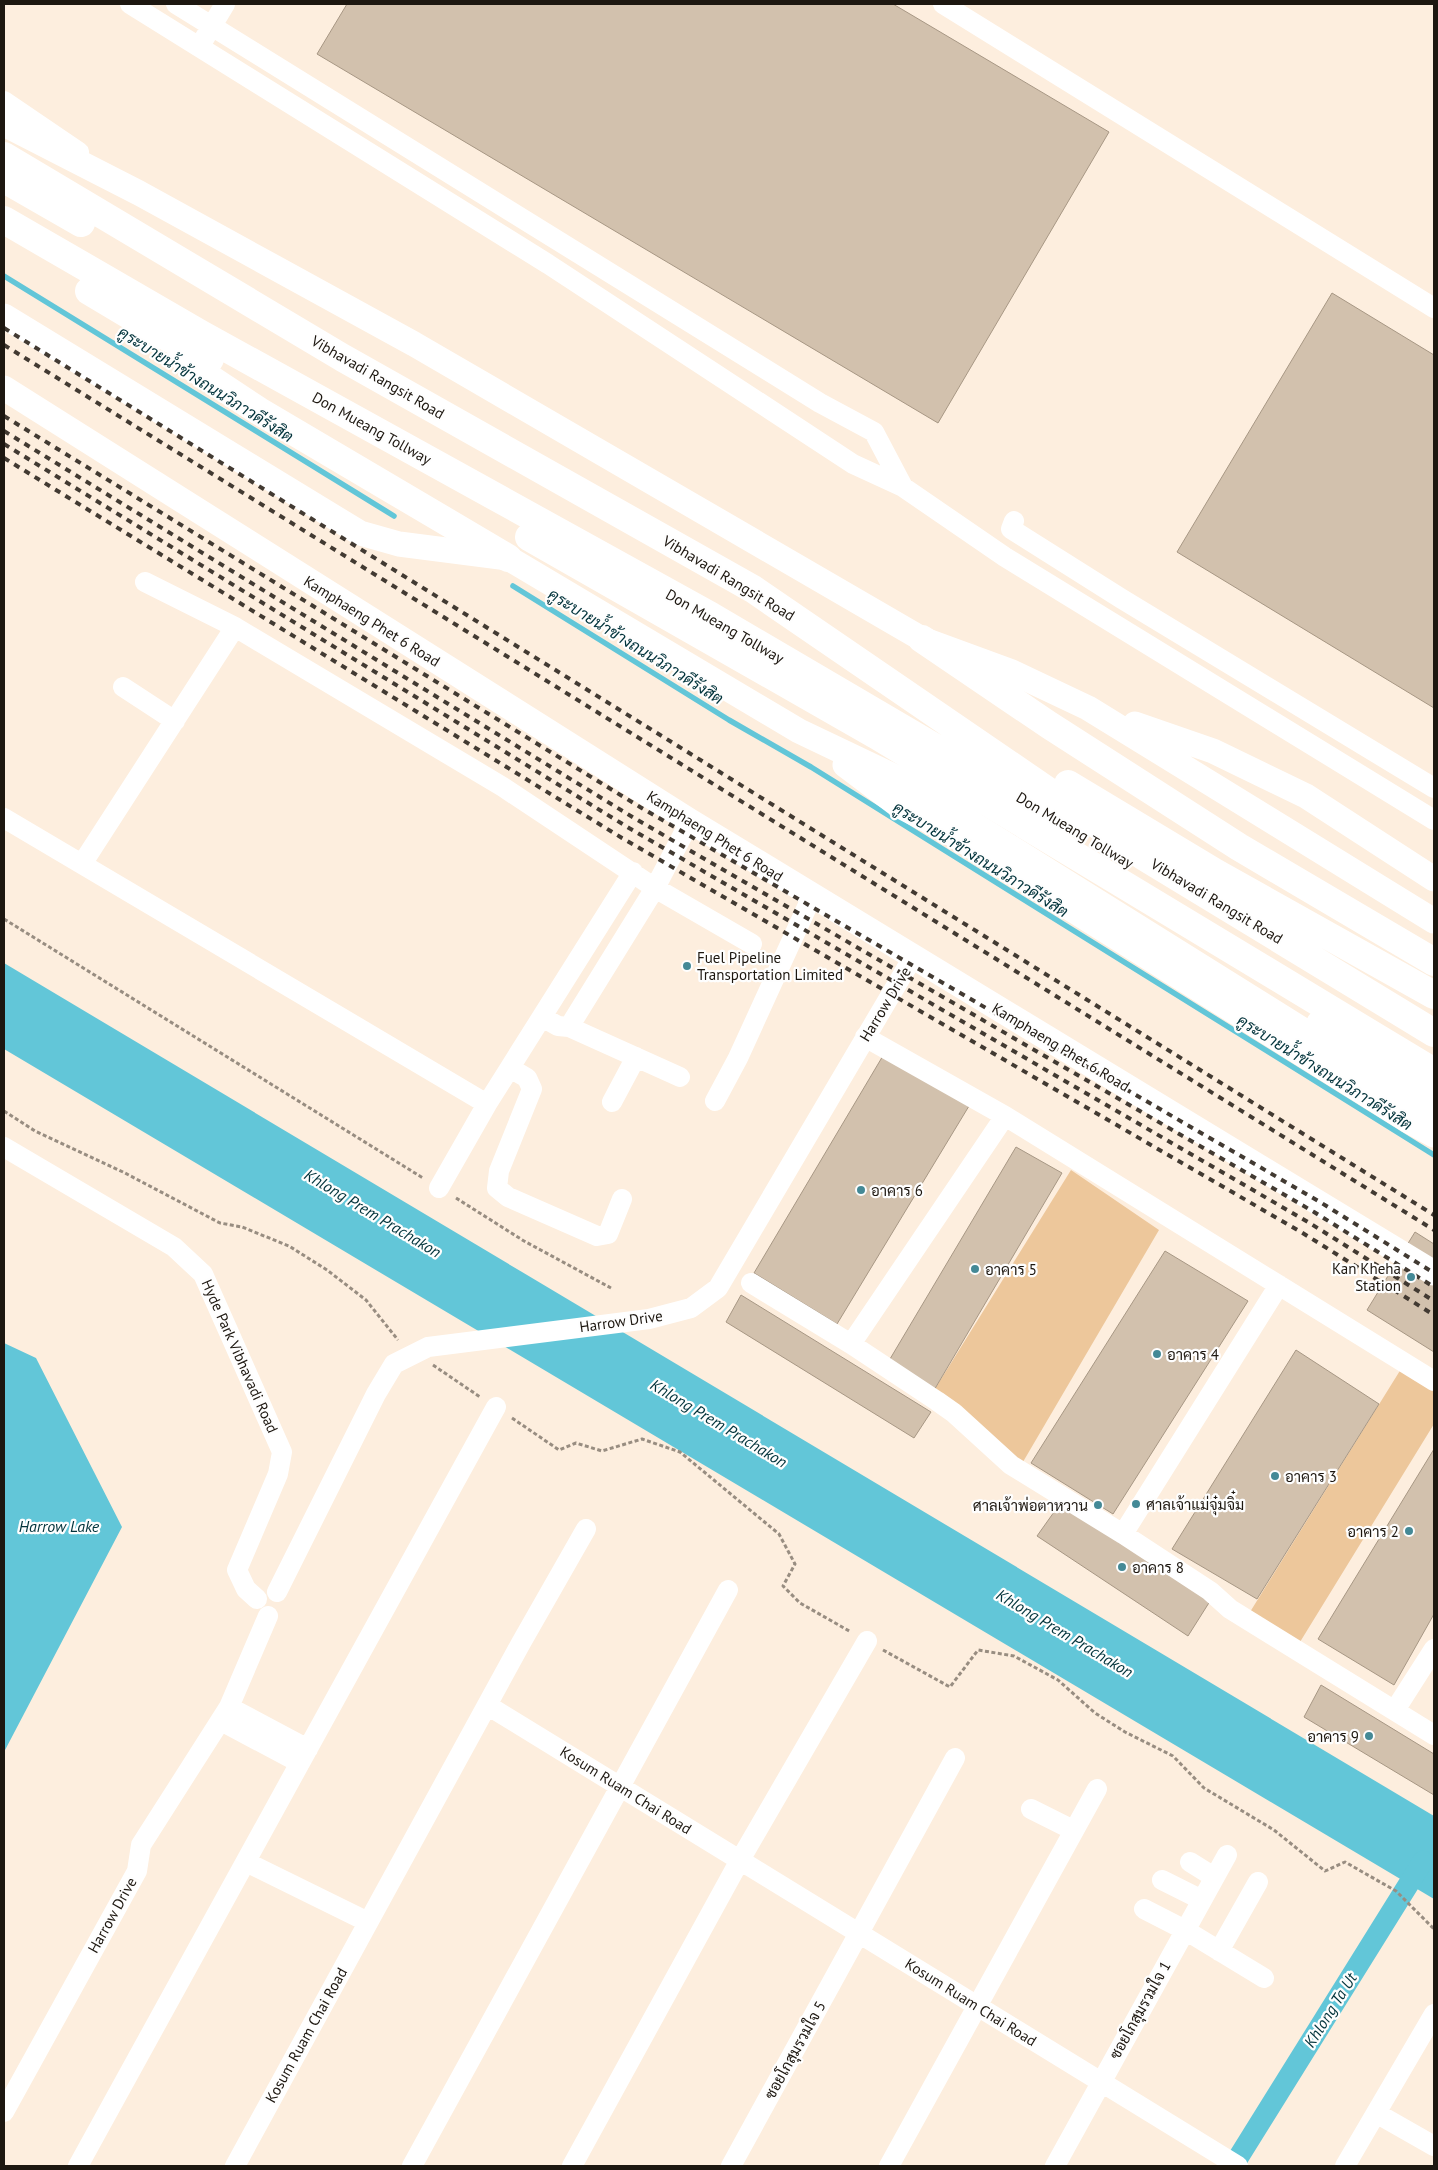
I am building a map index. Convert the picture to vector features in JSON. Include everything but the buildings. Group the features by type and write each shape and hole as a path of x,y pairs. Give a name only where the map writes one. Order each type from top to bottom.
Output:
{"highway":[{"name":"Vibhavadi Rangsit Road","path":"4,156 343,358 753,589 1143,856 1434,1033"},
{"path":"4,179 394,399 1094,799 1216,873 1434,996"},
{"name":"Don Mueang Tollway","path":"4,220 201,334 711,616 1046,811 1434,1053"},
{"path":"4,240 160,334 292,401 876,735 1434,1072"},
{"path":"160,334 194,368 259,411 508,558"},
{"path":"711,616 853,728 926,778 1434,1096"},
{"path":"922,639 1049,725 1239,847 1434,962"},
{"path":"1094,799 1197,848 1384,924 1434,948"}],"main road":[{"path":"4,124 139,193 414,344 922,639 1012,672 1088,708 1434,921"},
{"path":"4,316 360,533 399,544 508,558 799,730 906,782 1434,1112"},
{"name":"Kamphaeng Phet 6 Road","path":"4,388 690,821 1434,1273"},
{"path":"1088,708 1213,751 1306,796 1434,878"},
{"path":"799,730 898,805 944,829 1434,1136"}],"street":[{"path":"130,4 548,264 853,464 903,487 1005,557 1434,820"},
{"path":"176,4 386,132 564,246 820,403 874,432 903,487"},
{"path":"199,47 225,4"},
{"path":"943,4 1434,308"},
{"path":"4,101 139,193"},
{"path":"1014,521 1011,529 1122,599 1434,788"},
{"path":"145,582 235,627 503,787 655,888 752,944"},
{"path":"1109,620 1122,599"},
{"path":"82,864 235,627"},
{"path":"123,687 175,721"},
{"path":"4,818 487,1104"},
{"path":"568,1027 655,888 690,821"},
{"path":"439,1188 487,1104 633,872"},
{"path":"715,1102 738,1058 812,896"},
{"name":"Harrow Drive","path":"4,2112 137,1871 142,1845 225,1714 268,1616 279,1613 282,1608 283,1602 277,1592 376,1394 394,1364 428,1348 649,1320 691,1308 709,1296 718,1288 913,957"},
{"path":"542,1017 558,1026 568,1027 680,1077"},
{"path":"865,1037 1005,1116 1434,1381"},
{"path":"612,1102 636,1057"},
{"path":"510,1068 527,1078 532,1089 499,1171 497,1188 508,1197 597,1236 608,1234 622,1199"},
{"path":"851,1344 1005,1116"},
{"name":"Hyde Park Vibhavadi Road","path":"4,1147 174,1247 203,1274 282,1452 278,1474 237,1570 246,1590 257,1599"},
{"path":"750,1283 851,1344 954,1413 1011,1465 1123,1534 1210,1591 1230,1609 1434,1735"},
{"path":"1123,1534 1279,1286"},
{"path":"78,2166 496,1407"},
{"path":"487,1705 586,1529"},
{"path":"268,1616 258,1610 257,1599 265,1590 277,1592"},
{"path":"412,2166 728,1590"},
{"path":"572,2166 740,1860 867,1640"},
{"path":"1395,1710 1434,1649"},
{"name":"Kosum Ruam Chai Road","path":"235,2166 487,1705 1238,2166"},
{"path":"225,1714 304,1756"},
{"name":"ซอยโกสุมรวมใจ 5","path":"731,2166 955,1758"},
{"path":"889,2166 1096,1789"},
{"path":"1031,1809 1074,1830"},
{"name":"ซอยโกสุมรวมใจ 1","path":"1055,2166 1227,1855"},
{"path":"246,1862 368,1922"},
{"path":"1190,1862 1214,1877"},
{"path":"1162,1880 1202,1900"},
{"path":"1219,1951 1258,1882"},
{"path":"1144,1910 1185,1930 1264,1978"},
{"path":"1345,2166 1434,2014"},
{"path":"1376,2113 1434,2146"}],"path":[{"path":"4,919 524,1240 611,1288"},
{"path":"4,1111 35,1131 123,1172 220,1223 242,1227 290,1246 327,1270 366,1300 399,1341"},
{"path":"429,1362 560,1450 576,1443 602,1451 642,1439 680,1452 778,1534 795,1564 783,1586 800,1603 950,1687 978,1650 1014,1656 1058,1680 1095,1713 1125,1732 1173,1756 1204,1788 1274,1830 1325,1871 1345,1862 1396,1891 1434,1929"}],"shaded area":[{"path":"1071,1170 1159,1230 1020,1467 933,1392"},
{"path":"1401,1369 1434,1389 1434,1424 1300,1642 1250,1612"}],"water":[{"name":"Khlong Prem Prachakon","path":"4,963 1434,1816 1434,1899 4,1049"},
{"name":"Harrow Lake","path":"4,1343 36,1358 122,1527 4,1752"}],"waterway":[{"name":"คูระบายน้ำข้างถนนวิภาวดีรังสิต","path":"4,276 394,516"},
{"name":"คูระบายน้ำข้างถนนวิภาวดีรังสิต","path":"513,586 729,720 811,767 1434,1155"},
{"name":"Khlong Ta Ut","path":"1233,2166 1423,1861"}],"railway":[{"path":"4,328 1434,1215"},
{"path":"4,345 1434,1230"},
{"path":"4,416 640,807 1320,1202 1434,1273"},
{"path":"4,431 634,818 1314,1212 1434,1287"},
{"path":"4,444 629,828 1308,1222 1434,1301"},
{"path":"4,458 622,838 1301,1232 1434,1315"}],"place":[{"name":"Fuel Pipeline Transportation Limited","path":"687,966"},
{"name":"อาคาร 6","path":"861,1190"},
{"name":"อาคาร 5","path":"975,1269"},
{"name":"Kan Kheha Station","path":"1411,1277"},
{"name":"อาคาร 4","path":"1157,1354"},
{"name":"อาคาร 3","path":"1275,1476"},
{"name":"ศาลเจ้าแม่จุ๋มจิ๋ม","path":"1136,1504"},
{"name":"ศาลเจ้าพ่อตาหวาน","path":"1098,1505"},
{"name":"อาคาร 2","path":"1409,1531"},
{"name":"อาคาร 8","path":"1122,1567"},
{"name":"อาคาร 9","path":"1369,1736"}]}
